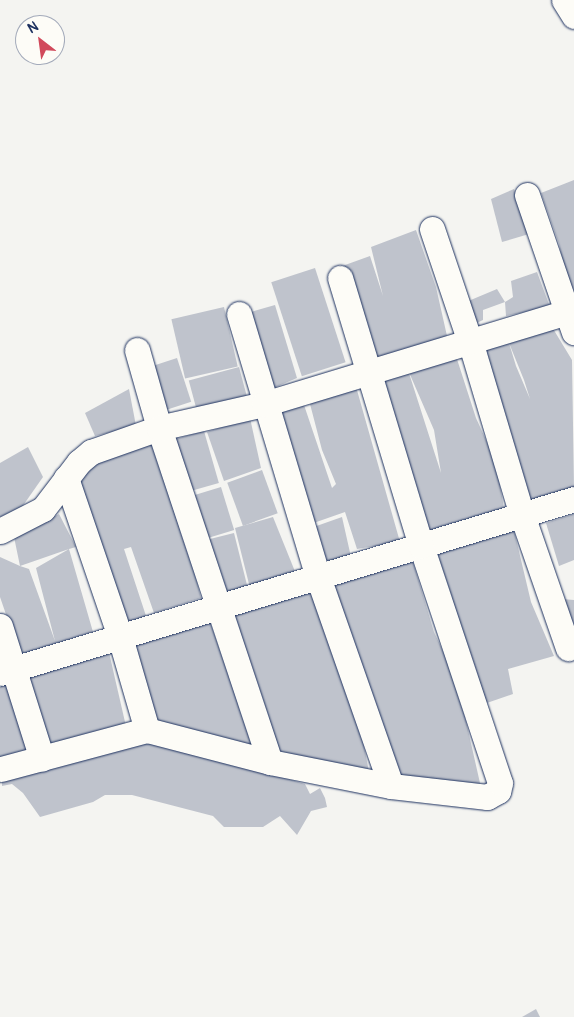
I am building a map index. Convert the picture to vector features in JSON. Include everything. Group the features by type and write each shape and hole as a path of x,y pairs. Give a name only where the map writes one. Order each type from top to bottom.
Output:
{"street":[{"path":"564,0 574,16"},
{"path":"0,531 43,509 79,462 91,452 159,428 264,404 470,342 572,318 527,195"},
{"path":"432,229 470,342 522,515 568,648"},
{"path":"1,770 147,730 270,762 391,786 487,797 493,796 500,783 421,546 340,278"},
{"path":"239,314 264,404 318,577 391,786"},
{"path":"137,350 159,428 270,762"},
{"path":"66,478 120,637 147,730"},
{"path":"7,671 574,499"},
{"path":"0,626 7,671 42,758"}],"building":[{"path":"574,180 574,302 571,303 559,244 541,193"},
{"path":"514,189 529,234 502,242 491,199"},
{"path":"416,230 436,287 447,336 375,363 334,269 370,256 383,296 371,247"},
{"path":"315,268 346,362 302,376 271,282"},
{"path":"537,272 550,307 506,316 505,302 513,297 511,281"},
{"path":"497,289 505,302 483,310 483,320 466,328 466,302"},
{"path":"275,305 297,378 264,392 244,314"},
{"path":"224,307 238,366 185,379 171,319"},
{"path":"552,327 572,360 574,488 526,503 473,351","holes":["509,343 530,399 516,366"]},
{"path":"455,353 476,418 496,462 505,514 427,537 378,381 408,370","holes":["408,370 434,430 441,473"]},
{"path":"177,358 191,402 164,411 149,367"},
{"path":"239,367 248,400 198,413 189,380"},
{"path":"355,383 400,542 357,549 345,512 305,526 272,415 303,402 332,488 336,484 322,450 310,404"},
{"path":"129,389 136,426 95,436 85,413"},
{"path":"250,418 261,468 224,481 207,432"},
{"path":"204,431 219,483 187,492 172,440"},
{"path":"151,438 183,527 201,598 154,613 131,547 124,549 148,622 117,628 66,478"},
{"path":"28,447 43,477 22,507 0,517 0,463"},
{"path":"262,470 278,513 243,526 227,483"},
{"path":"221,487 234,530 200,541 187,498"},
{"path":"59,514 76,547 20,566 14,537"},
{"path":"574,514 574,560 559,566 546,523"},
{"path":"273,517 296,574 250,588 235,528"},
{"path":"342,517 351,557 321,562 308,529"},
{"path":"513,526 531,602 554,656 508,669 513,694 481,705 428,551"},
{"path":"234,533 248,588 215,597 201,541"},
{"path":"69,549 93,632 20,655 0,597 0,557 29,569 55,641 36,568"},
{"path":"410,552 434,632 457,681 482,792 394,780 324,581"},
{"path":"311,579 347,659 371,782 268,754 220,607"},
{"path":"562,599 574,600 574,660 572,661"},
{"path":"209,619 258,759 275,775 305,784 310,794 320,788 325,798 327,807 311,811 297,835 280,816 263,827 224,827 213,816 132,795 105,795 93,802 40,817 23,793 12,784 2,786 2,775 147,730 123,645"},
{"path":"108,648 128,735 38,745 16,676"},
{"path":"4,672 28,754 0,764 0,674"},
{"path":"536,1009 540,1017 522,1017"}]}
